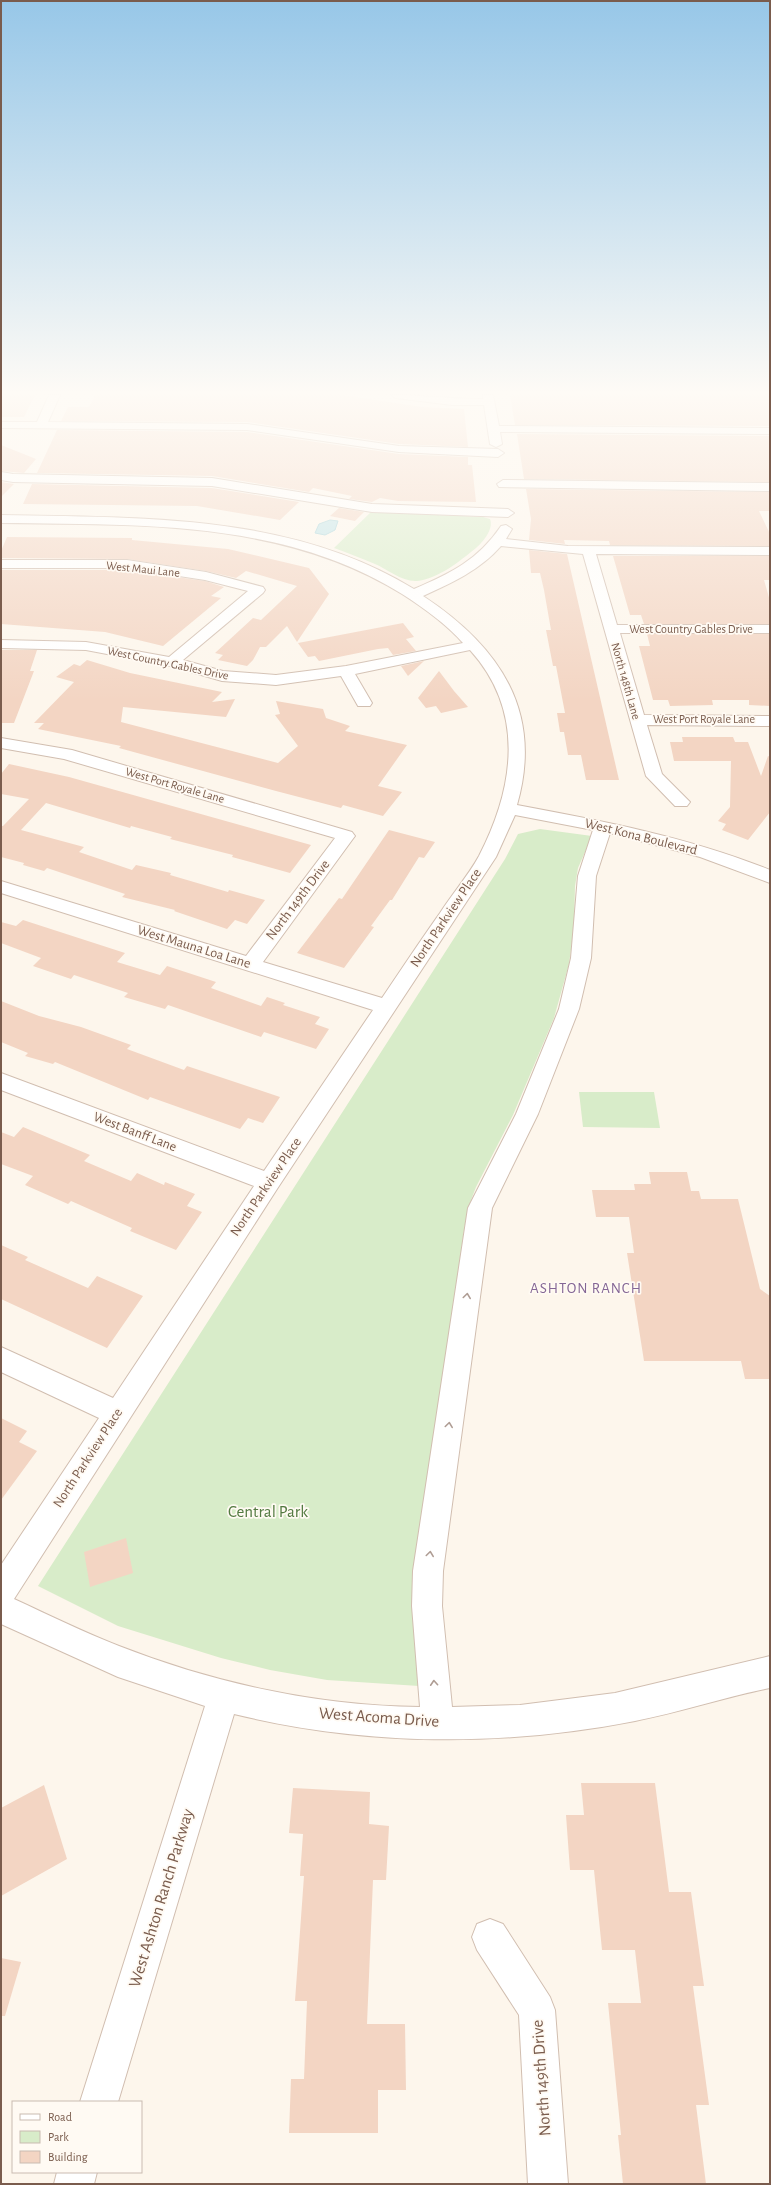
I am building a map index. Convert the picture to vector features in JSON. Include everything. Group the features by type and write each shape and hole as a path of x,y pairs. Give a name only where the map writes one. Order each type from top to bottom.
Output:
{"street":[{"path":"304,497 372,508 420,511 508,513"},
{"path":"413,595 470,567 481,560 499,542 506,529 508,513 505,497"},
{"name":"North Parkview Place","path":"1,519 147,521 236,532 280,540 323,552 363,568 413,595 444,616 475,645 501,683 515,720 518,745 518,768 509,809 500,832 487,857 269,1182 1,1592"},
{"path":"499,542 554,550 770,551"},
{"name":"North 148th Lane","path":"588,550 654,776 681,802"},
{"name":"West Maui Lane","path":"1,564 127,564 206,576 258,590 172,662"},
{"name":"West Country Gables Drive","path":"611,629 770,630"},
{"name":"West Country Gables Drive","path":"1,644 86,646 172,662 222,676 276,680 346,671 475,645"},
{"path":"346,671 364,703"},
{"name":"West Port Royale Lane","path":"638,720 770,721"},
{"name":"West Port Royale Lane","path":"1,742 66,754 346,836"},
{"name":"West Kona Boulevard","path":"509,809 603,826 683,845 770,877"},
{"path":"437,1722 428,1606 428,1571 480,1208 527,1114 566,1017 581,958 587,876 603,826"},
{"name":"North 149th Drive","path":"250,965 346,836"},
{"name":"West Mauna Loa Lane","path":"1,887 387,1007"},
{"name":"West Banff Lane","path":"1,1081 269,1182"},
{"path":"1,1359 117,1413"},
{"name":"West Acoma Drive","path":"1,1608 76,1644 126,1665 160,1677 256,1703 368,1720 437,1722 512,1721 591,1712 656,1700 770,1672"},
{"name":"West Ashton Ranch Parkway","path":"99,2101 224,1695"},
{"name":"North 149th Drive","path":"490,1937 536,2010 548,2184"}],"green space":[{"path":"371,512 483,517 490,519 491,523 489,531 482,542 456,564 433,577 425,580 411,581 380,566 334,548"},
{"name":"Central Park","path":"540,829 592,836 578,868 575,886 574,927 569,964 554,1018 513,1115 476,1187 468,1208 416,1563 419,1686 327,1680 270,1670 221,1658 118,1626 38,1586 505,859 518,834"},
{"path":"579,1092 654,1092 660,1128 583,1127"}],"water":[{"path":"330,520 338,521 335,530 325,535 315,533 319,524"}],"building":[{"path":"26,497 268,497 299,502 280,520 197,506 23,504"},
{"path":"351,497 475,497 476,502 398,501 380,498 372,502 349,499"},
{"path":"527,497 770,497 770,511 759,511 770,534 770,546 610,545 609,541 564,540 565,544 529,540 531,519"},
{"path":"339,508 364,512 355,521 330,516"},
{"path":"7,537 132,538 132,540 228,549 309,568 329,594 297,642 287,626 266,647 260,647 253,660 247,666 218,660 223,655 215,653 253,618 261,620 297,586 246,571 236,578 206,571 127,559 1,558 1,551"},
{"path":"529,550 567,554 619,780 586,780 581,755 568,755 564,732 560,732 557,713 565,713 556,666 553,666 546,630 551,630 544,590 540,573 531,573"},
{"path":"613,556 770,556 770,580 764,580 770,601 770,624 644,624 641,615 630,615"},
{"path":"1,570 127,570 205,581 224,587 211,596 221,598 163,646 105,632 1,624"},
{"path":"403,623 414,637 406,639 416,651 393,655 388,648 378,649 319,661 315,656 308,657 298,643"},
{"path":"647,634 770,634 770,706 749,705 749,700 712,700 713,705 670,706 668,700 653,700 639,646 650,646"},
{"path":"1,650 37,650 30,671 34,671 14,723 1,723"},
{"path":"87,660 130,673 222,692 212,702 235,699 226,717 123,707 121,722 278,763 298,746 275,715 280,714 276,701 323,709 326,718 350,726 345,731 407,745 378,786 402,792 383,816 343,805 341,808 276,791 119,748 121,746 38,729 44,723 34,723 74,682 56,677 74,664 80,666"},
{"path":"424,661 408,676 401,666"},
{"path":"439,671 468,707 441,713 436,706 426,708 418,698"},
{"path":"682,737 733,737 735,742 748,742 761,776 768,756 770,757 770,812 748,840 722,830 726,824 718,821 730,807 731,761 674,761 670,742 683,742"},
{"path":"9,764 69,777 311,845 290,873 232,857 233,855 170,839 172,837 131,826 130,828 46,803 21,830 84,847 79,852 132,870 136,865 171,873 170,875 228,892 229,890 265,900 247,924 235,920 227,929 174,911 175,910 122,897 125,894 47,868 44,871 23,865 24,863 1,857 1,826 3,826 29,799 1,794 1,774"},
{"path":"389,830 435,842 424,858 419,857 392,900 390,900 371,926 374,927 344,968 297,953 339,898 342,899"},
{"path":"23,920 125,953 117,962 160,975 167,966 216,982 211,988 261,1006 267,997 285,1003 283,1005 320,1017 315,1024 329,1029 316,1049 264,1032 261,1037 168,1005 165,1009 124,997 128,993 74,975 71,979 33,966 41,958 1,943 1,922 16,926"},
{"path":"1,1001 39,1016 81,1027 131,1045 127,1049 184,1070 187,1066 280,1097 263,1123 248,1118 240,1129 150,1097 148,1100 55,1062 53,1064 25,1056 28,1053 1,1042"},
{"path":"23,1127 90,1155 84,1161 131,1181 137,1173 164,1185 165,1182 195,1194 187,1206 202,1212 176,1250 130,1231 132,1228 71,1201 68,1204 25,1185 33,1176 1,1164 1,1132 14,1137"},
{"path":"649,1172 687,1172 691,1191 699,1191 701,1199 738,1199 760,1289 770,1296 770,1379 745,1379 741,1361 644,1361 627,1253 634,1253 629,1217 596,1217 592,1190 635,1190 634,1184 651,1184"},
{"path":"1,1245 28,1257 25,1260 88,1288 97,1276 143,1296 107,1348 1,1299"},
{"path":"1,1418 27,1431 19,1442 37,1451 1,1500"},
{"path":"126,1538 133,1573 90,1587 84,1552"},
{"path":"581,1783 655,1783 669,1892 691,1892 704,1986 693,1986 709,2105 696,2105 706,2184 623,2184 618,2135 621,2135 608,2003 641,2003 635,1950 602,1950 594,1870 570,1870 566,1815 584,1815"},
{"path":"44,1785 67,1859 1,1896 1,1808"},
{"path":"293,1788 370,1792 369,1824 389,1826 386,1880 373,1880 367,2024 405,2024 406,2090 378,2090 378,2133 289,2133 291,2079 304,2079 307,2001 295,2001 304,1876 300,1876 303,1834 289,1833"},
{"path":"1,1958 21,1962 5,2016 1,2016"}],"district":[{"name":"ASHTON RANCH","path":"586,1288"}]}
